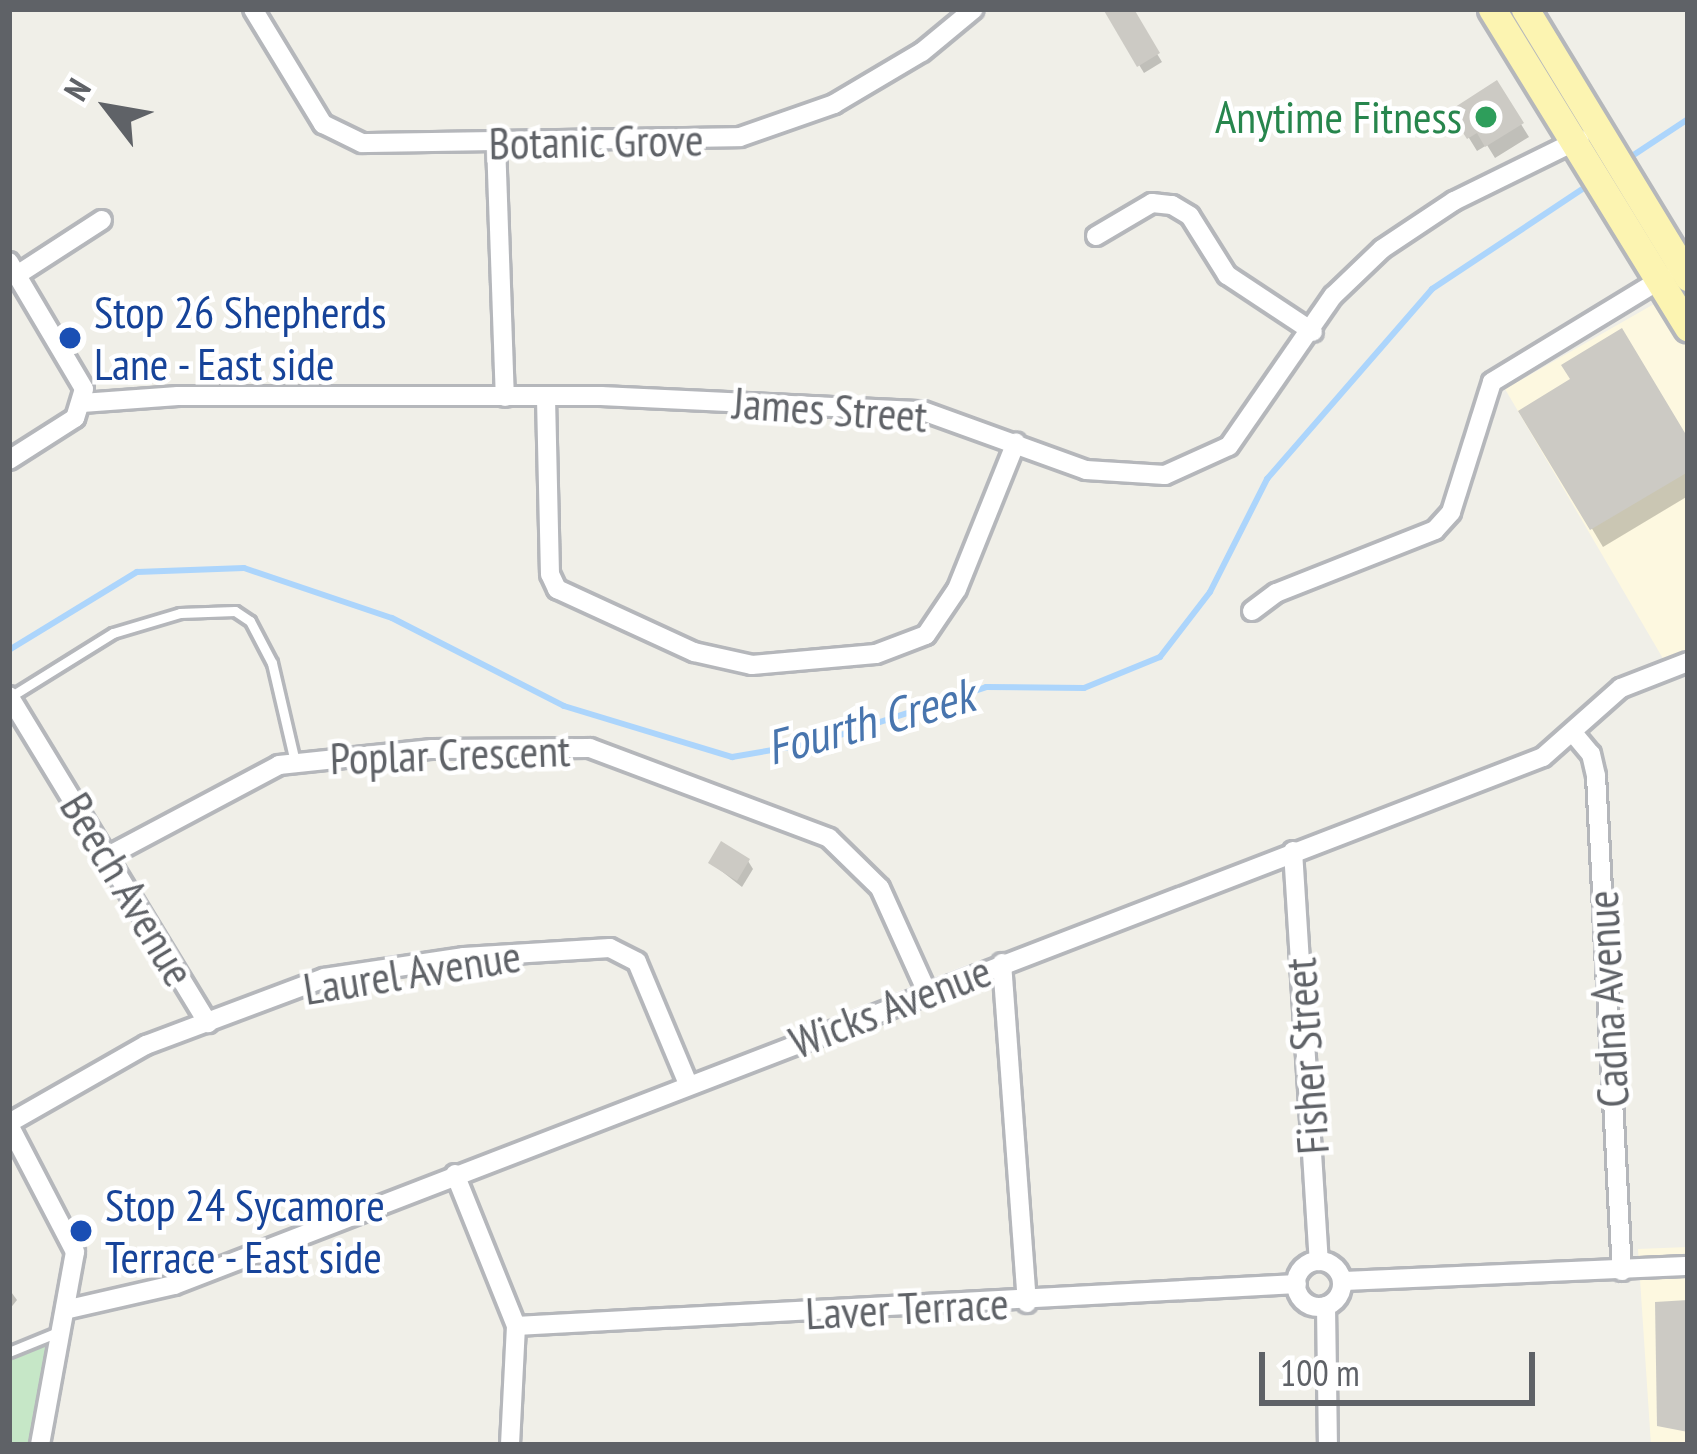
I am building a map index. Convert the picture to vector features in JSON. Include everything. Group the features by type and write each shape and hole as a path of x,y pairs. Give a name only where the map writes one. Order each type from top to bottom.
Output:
{"main road":[{"path":"1492,9 1679,272 1688,328"},
{"path":"1532,12 1601,160"}],"street":[{"name":"Botanic Grove","path":"253,9 338,137 496,142 705,142 780,127 876,81 974,9"},
{"path":"496,142 505,397"},
{"name":"James Street","path":"82,403 178,395 505,397 923,411 1118,478 1189,467 1241,434 1333,296 1382,249 1601,160"},
{"path":"1096,236 1152,203 1172,205 1190,216 1227,275 1312,332"},
{"path":"9,460 75,418 82,403 79,374 13,268 102,220"},
{"path":"1252,611 1276,593 1435,530 1450,512 1492,382 1679,272"},
{"path":"546,398 550,574 557,589 694,652 752,665 876,654 926,635 957,589 1016,442"},
{"name":"Wicks Avenue","path":"70,1309 174,1285 926,991 1544,757 1622,688 1688,662"},
{"name":"Beech Avenue","path":"9,696 110,855 208,1023"},
{"name":"Cadna Avenue","path":"1574,734 1592,754 1596,776 1622,1271"},
{"name":"Poplar Crescent","path":"110,855 217,792 295,762 556,743 687,778 830,838 880,888 926,991"},
{"name":"Fisher Street","path":"1293,851 1319,1261"},
{"name":"Laurel Avenue","path":"9,1124 83,1076 324,978 464,957 620,949 637,962 688,1084"},
{"path":"1002,963 1027,1303"},
{"path":"9,1124 70,1232 70,1309 58,1332 40,1445"},
{"path":"455,1174 516,1326 510,1445"},
{"path":"1326,1306 1308,1304 1298,1284 1306,1265 1319,1261 1342,1281 1688,1267"},
{"path":"1328,1445 1326,1306 1342,1281"},
{"name":"Laver Terrace","path":"516,1326 1027,1303 1298,1284"}],"lane":[{"path":"9,696 113,633 180,613 236,611 250,621 272,663 295,762"},
{"path":"9,1352 58,1332"}],"shaded area":[{"path":"1661,300 1688,346 1688,674 1675,679 1505,389"},
{"path":"1688,1247 1688,1445 1651,1445 1638,1249"}],"green space":[{"path":"58,1332 40,1445 9,1445 9,1352"}],"building":[{"path":"1103,9 1134,9 1160,53 1137,67"},
{"name":"Anytime Fitness","path":"1497,80 1524,123 1485,147 1477,133 1467,139 1449,111"},
{"path":"1622,328 1688,438 1688,472 1590,530 1518,411 1570,379 1561,365"},
{"path":"721,841 750,859 737,881 708,863"},
{"path":"1688,1300 1688,1432 1657,1426 1655,1302"}],"waterway":[{"name":"Fourth Creek","path":"1626,160 1688,119"},
{"name":"Fourth Creek","path":"9,650 137,572 244,568 392,618 564,706 732,757 819,742 986,687 1084,688 1160,657 1210,592 1267,479 1432,289 1590,184"}],"place":[{"name":"Anytime Fitness","path":"1486,117"},
{"name":"Stop 26 Shepherds Lane - East side","path":"70,338"},
{"name":"Stop 24 Sycamore Terrace - East side","path":"81,1231"}]}
